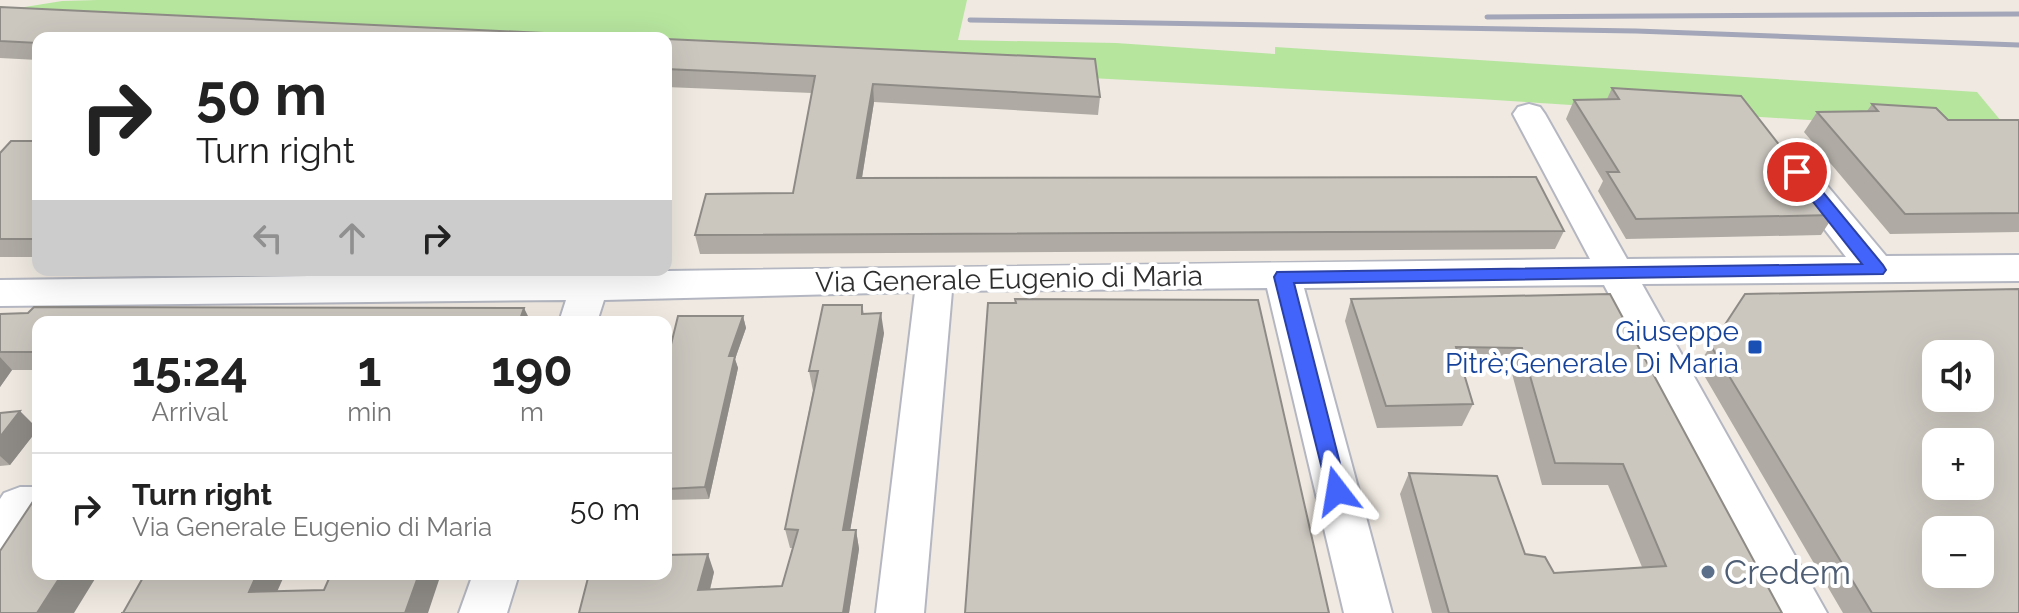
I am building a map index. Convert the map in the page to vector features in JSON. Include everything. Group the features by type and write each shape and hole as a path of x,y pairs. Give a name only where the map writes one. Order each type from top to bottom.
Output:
{"street":[{"path":"1529,114 1803,613"},
{"path":"1777,147 1877,270"},
{"name":"Via Generale Eugenio di Maria","path":"0,293 584,304 935,278 2019,268"},
{"path":"1283,277 1368,613"},
{"path":"900,613 935,278"},
{"path":"0,535 20,506 32,506"},
{"path":"483,613 494,580"}],"green space":[{"path":"967,0 958,40 1116,43 1275,54 1275,47 1977,92 2011,133 1479,99 672,55 672,32 236,32 0,11 62,1"}],"building":[{"path":"0,7 523,32 32,32 32,43 0,41"},
{"path":"672,39 1095,59 1100,97 873,84 857,178 1536,177 1564,231 695,235 706,194 793,193 815,76 672,69"},
{"path":"1612,88 1741,96 1834,215 1636,219 1607,172 1619,172 1574,100 1619,99"},
{"path":"1872,104 1936,108 1948,120 2019,120 2019,213 1905,214 1817,112 1878,111"},
{"path":"11,141 32,141 32,239 0,239 0,153"},
{"path":"2019,289 2019,613 1872,613 1711,346 1745,294"},
{"path":"1610,294 1782,613 1449,613 1409,473 1497,476 1525,554 1545,557 1554,573 1666,566 1623,464 1555,463 1522,348 1456,347 1473,404 1386,406 1351,299"},
{"path":"1015,299 1258,300 1329,613 965,613 988,303 1016,303"},
{"path":"823,305 862,305 862,314 881,313 843,530 856,530 843,613 579,613 587,580 672,580 672,555 708,554 698,590 782,586 798,530 785,529 818,371 809,371"},
{"path":"34,307 524,308 521,316 32,316 32,352 0,352 0,314 28,313"},
{"path":"678,316 743,316 729,356 735,356 705,487 672,489 672,340"},
{"path":"20,411 0,437 0,413"},
{"path":"32,503 32,580 58,580 37,613 0,613 0,551"},
{"path":"142,580 254,580 249,592 324,590 328,580 417,580 405,613 123,613"}],"railway":[{"path":"1487,17 2019,14"},
{"path":"970,20 1636,31 2019,45"}],"place":[{"name":"Giuseppe Pitrè;Generale Di Maria","path":"1755,347"},
{"name":"Credem","path":"1708,572"}],"route":[{"path":"1337,491 1283,277 1877,270 1797,172"}]}
